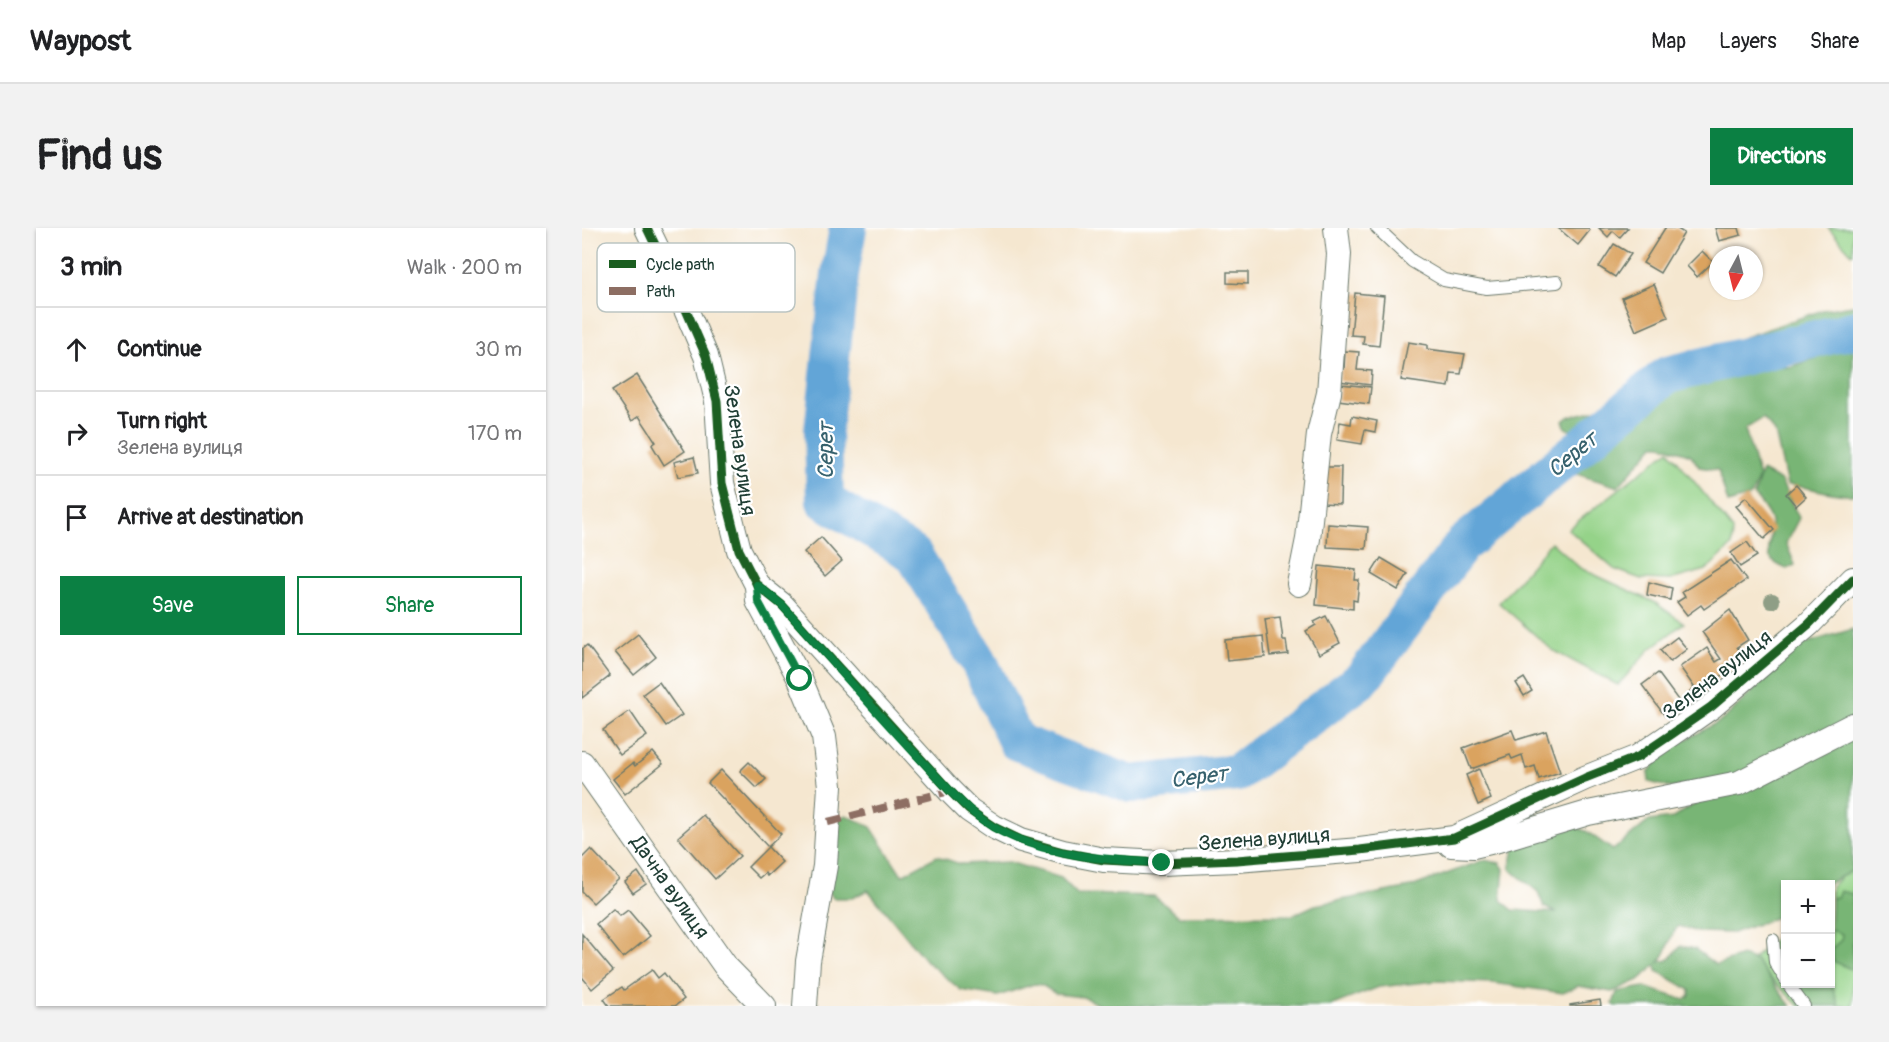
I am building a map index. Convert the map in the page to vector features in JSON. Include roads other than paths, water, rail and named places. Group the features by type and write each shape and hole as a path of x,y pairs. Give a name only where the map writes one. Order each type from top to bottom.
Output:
{"street":[{"name":"Зелена вулиця","path":"646,228 653,243"},
{"path":"1299,584 1308,539 1318,434 1329,393 1339,254 1336,228"},
{"name":"Зелена вулиця","path":"687,312 706,356 717,401 722,483 739,550 757,585 782,605 909,748 969,810 994,827 1021,840 1104,860 1162,863 1237,860 1419,844 1454,838 1585,778 1638,757 1711,707 1809,624 1853,579"},
{"path":"757,585 758,601 800,679 824,737 830,786 825,866 808,961 805,1006"},
{"path":"1419,844 1473,846 1588,813 1739,783 1853,725"},
{"name":"Дачна вулиця","path":"582,763 726,967 764,1006"}],"lane":[{"path":"1377,228 1412,261 1444,280 1487,288 1557,282"},
{"path":"1773,940 1774,962 1781,973"},
{"path":"1791,988 1804,1006"}],"waterway":[{"name":"Серет","path":"848,228 840,274 823,431 825,501 913,554 978,660 1017,742 1131,784 1237,773 1362,679 1463,544 1667,375 1853,330"}]}
